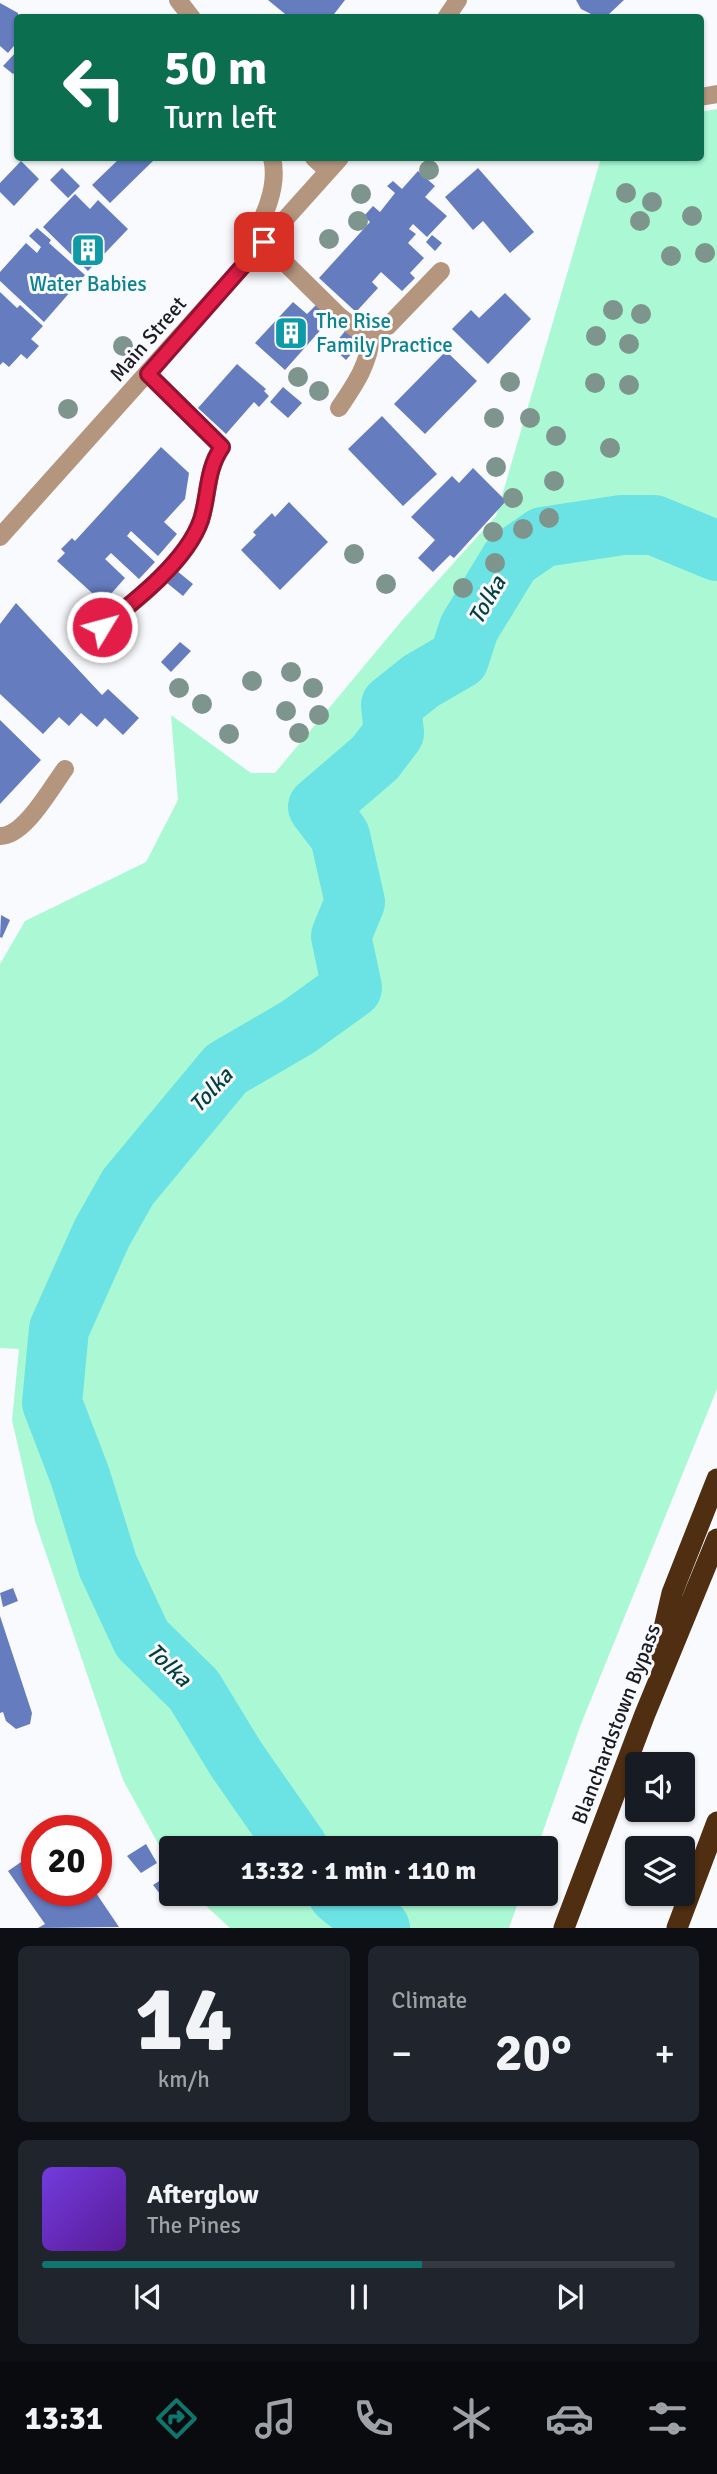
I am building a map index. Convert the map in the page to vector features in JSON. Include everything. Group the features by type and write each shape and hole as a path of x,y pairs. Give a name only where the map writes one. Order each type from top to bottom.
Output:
{"highway":[{"path":"645,1714 672,1593 717,1479"},
{"name":"Blanchardstown Bypass","path":"564,1928 645,1714 717,1539"},
{"path":"677,1928 717,1822"}],"street":[{"path":"178,0 189,14"},
{"path":"237,271 267,210 275,169 273,161"},
{"name":"Main Street","path":"0,537 334,164"},
{"path":"264,242 360,333 388,326 440,271"},
{"path":"339,408 362,374 370,353 372,332"},
{"path":"102,627 140,598 195,533 201,519 212,462 222,447 148,374"},
{"path":"0,836 7,836 25,824 65,769"}],"green space":[{"path":"717,109 717,1389 581,1724 541,1836 159,1836 159,1845 123,1780 35,1521 12,1420 19,1349 0,1348 0,964 25,921 146,862 178,800 171,715 251,773 275,773 404,618 496,516 600,161 704,161 704,111"},
{"path":"206,1906 517,1906 509,1928 230,1928"}],"building":[{"path":"268,0 345,0 334,14 285,14"},
{"path":"576,0 624,0 609,14 591,14 581,9"},
{"path":"0,3 18,14 14,14 14,46 8,53 0,46"},
{"path":"14,54 14,73 3,66"},
{"path":"21,161 39,179 14,206 0,192 0,183"},
{"path":"117,161 153,161 110,203 92,185"},
{"path":"62,168 80,186 68,198 50,180"},
{"path":"478,168 534,232 510,253 483,221 473,230 445,197"},
{"path":"418,171 435,186 425,197 447,216 427,237 413,224 409,229 416,234 408,243 424,258 410,273 415,278 402,291 381,272 372,282 378,288 356,312 319,278 370,222 364,216 373,206 380,212 395,193 387,186 393,181 402,189"},
{"name":"Water Babies","path":"75,194 90,209 98,200 128,229 88,271 43,227"},
{"path":"37,228 51,240 49,243 85,275 44,322 0,281 0,272 26,243 37,253 41,247 29,236"},
{"path":"432,235 442,243 435,251 426,242"},
{"path":"0,292 17,308 20,305 43,326 31,339 39,346 27,359 21,354 9,367 3,362 0,365"},
{"path":"505,293 531,319 488,364 452,329 471,310 479,318"},
{"name":"The Rise Family Practice","path":"293,302 307,314 319,302 333,316 285,370 255,343"},
{"path":"346,330 361,343 346,360 332,347"},
{"path":"446,351 477,381 425,434 394,404"},
{"path":"237,364 266,389 264,391 269,396 259,407 254,402 226,434 198,408"},
{"path":"283,387 302,403 288,418 270,402"},
{"path":"382,416 437,474 403,506 348,449"},
{"path":"161,447 189,473 185,499 164,522 177,534 158,556 131,531 127,536 155,562 139,579 111,553 105,559 125,578 103,603 57,561 65,553 61,549 72,538 75,541"},
{"path":"473,468 506,501 454,558 450,555 433,572 418,558 435,540 411,517 452,476 459,483"},
{"path":"289,502 328,542 280,590 241,550 256,535 253,532 272,513 275,517"},
{"path":"177,571 193,584 183,596 167,583"},
{"path":"16,603 102,695 108,689 139,718 123,735 105,718 97,727 81,713 69,726 59,717 43,734 0,694 0,624"},
{"path":"180,642 191,651 171,672 161,662"},
{"path":"0,720 41,760 0,804"},
{"path":"1,915 10,920 2,938 0,937"},
{"path":"13,1588 18,1601 3,1607 0,1593"},
{"path":"0,1616 32,1713 30,1724 16,1729 6,1721 3,1712 0,1713"},
{"path":"146,1844 157,1863 141,1873 127,1856"},
{"path":"21,1862 21,1890 8,1871"},
{"path":"159,1881 159,1893 153,1885"},
{"path":"32,1906 105,1906 119,1927 38,1928 45,1924"}],"waterway":[{"name":"Tolka","path":"290,1836 236,1759 194,1690 142,1639 108,1566 80,1476 52,1403 59,1329 102,1233 128,1187 226,1069 298,1027 352,988 341,936 355,902 340,836 318,807 375,758 394,733 391,705 421,681 459,659 469,628 511,559 543,537 622,525 654,525 717,551"},
{"name":"Tolka","path":"353,1906 380,1928"}],"place":[{"name":"Water Babies","path":"88,250"},
{"name":"The Rise Family Practice","path":"291,333"}],"route":[{"path":"102,627 140,598 195,533 201,519 212,462 222,447 148,374 264,242"}]}
